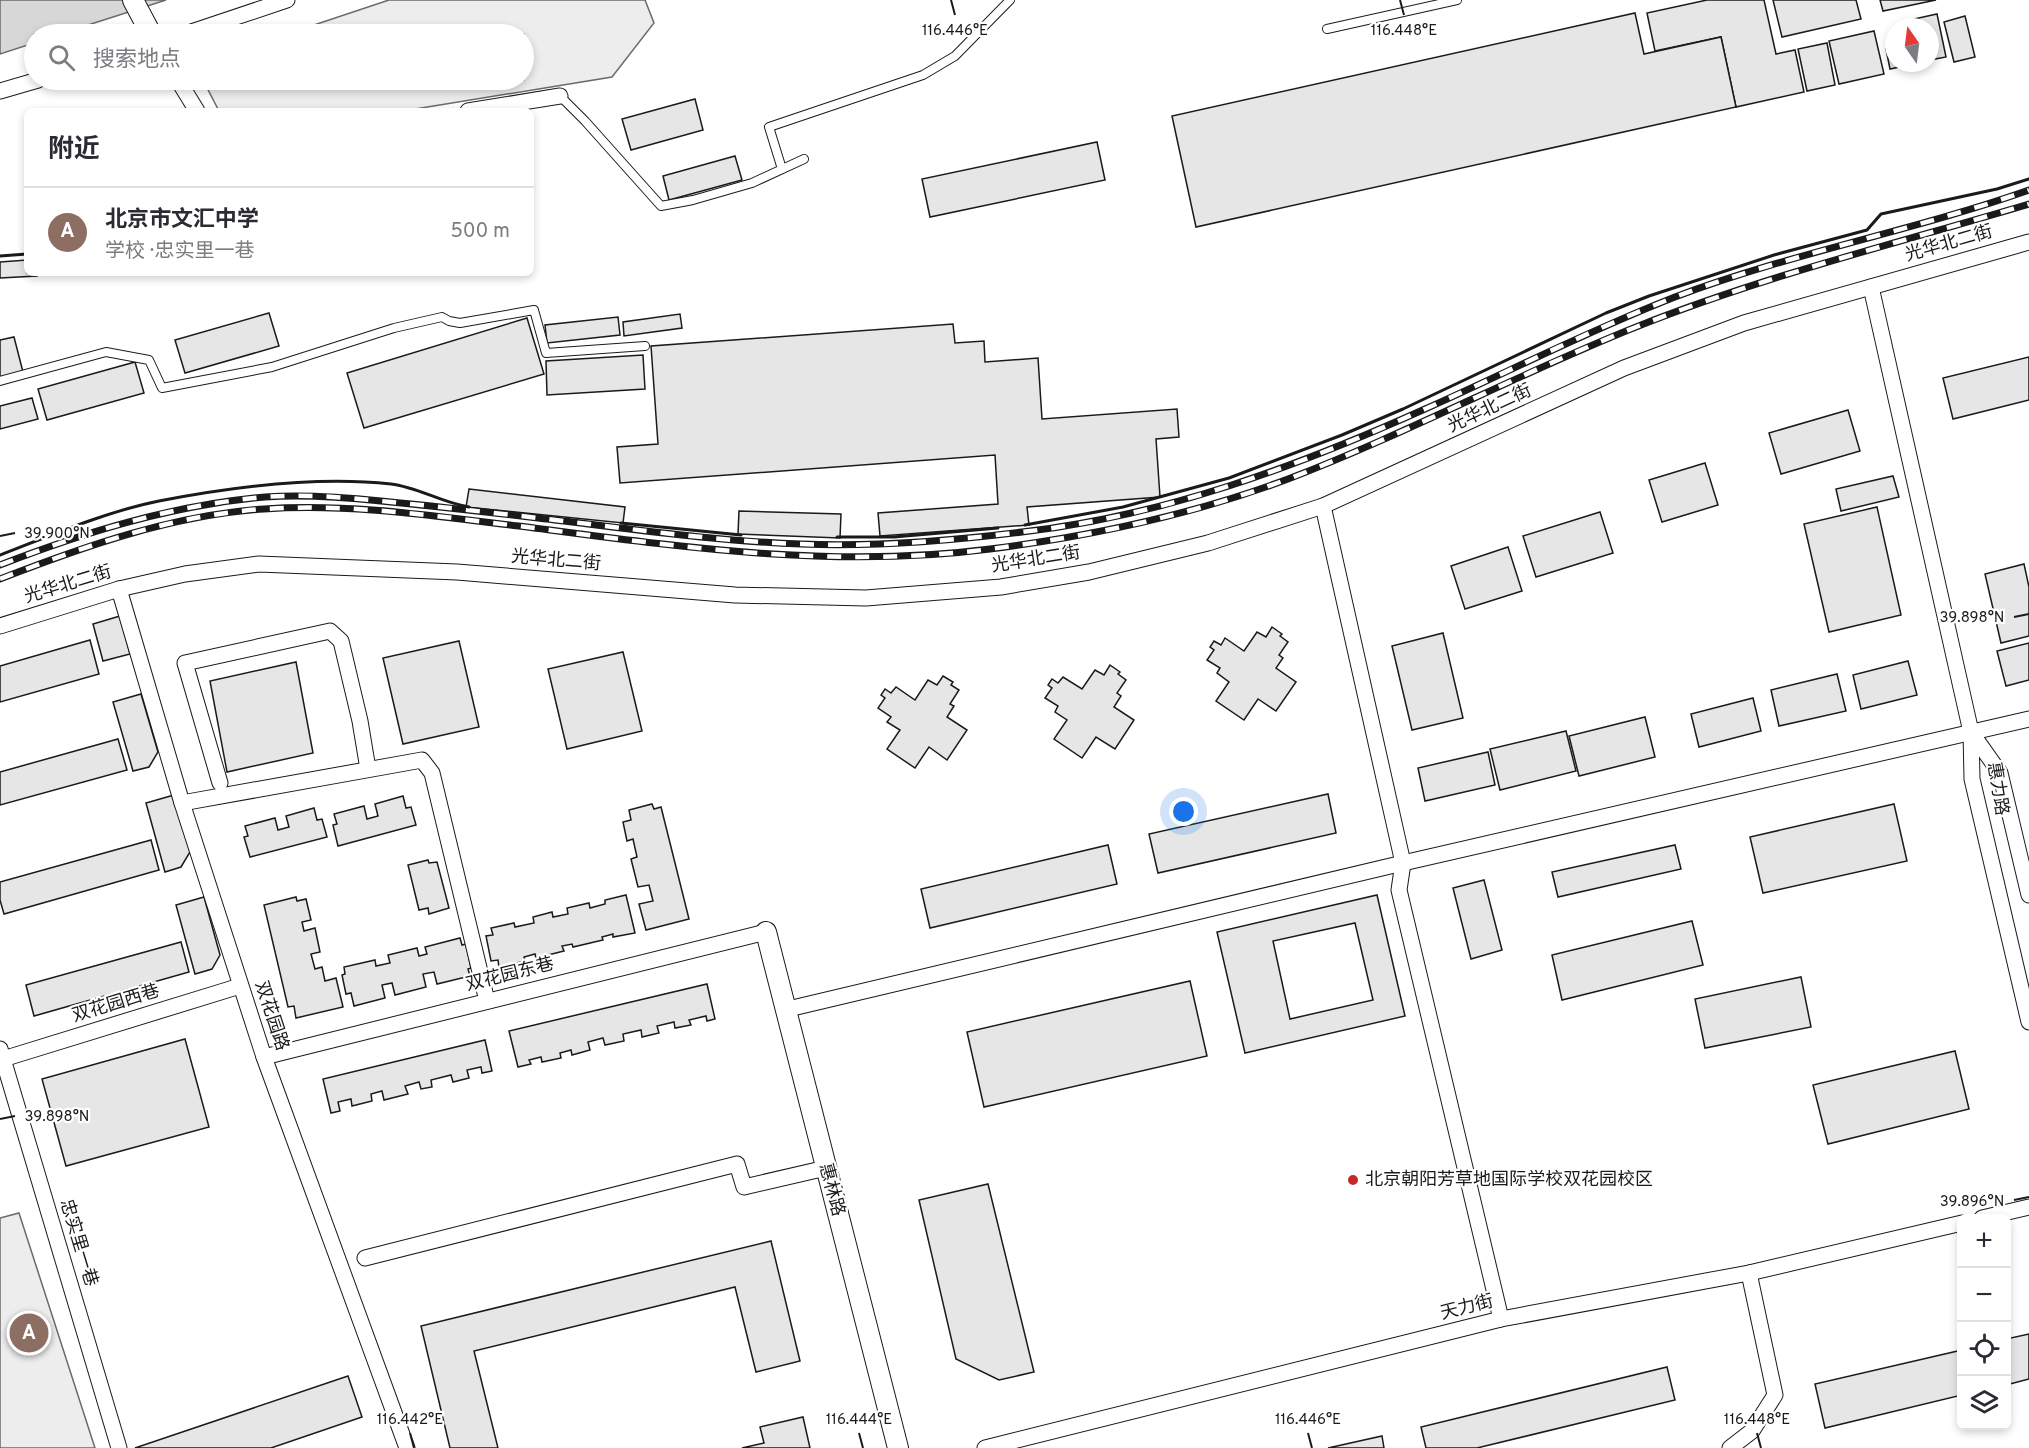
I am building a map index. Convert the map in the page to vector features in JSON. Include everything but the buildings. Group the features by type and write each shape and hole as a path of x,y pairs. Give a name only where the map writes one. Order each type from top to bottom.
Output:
{"street":[{"path":"133,0 145,24"},
{"path":"214,24 287,0"},
{"path":"0,91 24,84"},
{"path":"183,90 195,108"},
{"path":"486,108 560,96"},
{"name":"光华北二街","path":"0,626 119,589 184,574 259,564 457,572 735,595 866,598 1001,587 1089,572 1208,543 1323,506 1624,368 1744,323 2029,242"},
{"path":"1871,287 1971,732"},
{"path":"1323,506 1403,863 1399,890 1501,1319"},
{"name":"双花园路","path":"119,589 182,803 240,986 407,1448"},
{"path":"220,783 185,663 330,632 341,641 360,721 368,769"},
{"path":"784,1010 1403,863 2029,719"},
{"name":"惠力路","path":"1971,732 2000,773 2029,895"},
{"name":"惠力路","path":"1971,732 1972,779 2029,1022"},
{"path":"182,803 422,760 432,773 487,1001"},
{"name":"双花园东巷","path":"264,1057 766,932"},
{"name":"惠林路","path":"766,932 784,1010 898,1448"},
{"name":"双花园西巷","path":"2,1054 240,986"},
{"name":"忠实里一巷","path":"2,1054 119,1448"},
{"path":"364,1258 737,1164 744,1187 826,1168"},
{"path":"1999,1214 2029,1207"},
{"name":"天力街","path":"985,1448 1501,1319 1749,1273 1957,1224"},
{"path":"1730,1448 1752,1431 1775,1395 1749,1273"}],"lane":[{"path":"783,170 769,127 923,75 955,56 1010,0"},
{"path":"1327,29 1457,0"},
{"path":"560,96 660,206 693,200 752,183 804,159"},
{"path":"0,381 106,352 148,360 162,388 272,367 394,328 442,317 448,321 460,323 534,310 546,353 645,346"}],"shaded area":[{"path":"0,0 166,0 91,24 24,24 24,46 0,54"},
{"path":"389,0 645,0 654,23 612,77 534,90 534,24 317,24"},
{"path":"208,90 532,90 421,108 217,108"},
{"path":"19,1213 95,1448 0,1448 0,1218"}],"railway":[{"path":"0,565 97,531 163,513 231,501 280,496 323,496 479,511 702,537 801,544 856,545 940,541 1075,524 1177,501 1278,469 1376,430 1643,310 1719,281 1941,218 2029,190"},
{"path":"0,579 97,544 163,525 230,512 264,509 363,509 700,548 816,556 932,555 990,549 1104,531 1178,514 1288,479 1419,424 1592,345 1684,309 1831,261 2029,204"}],"wall":[{"path":"1025,525 1123,507 1229,478 1403,409 1606,313 1649,296 1774,255 1867,230 1881,214 1997,189 2029,179"},
{"path":"0,256 24,254"},
{"path":"0,555 119,511 215,491 275,484 334,481 391,484 469,507"},
{"path":"621,523 741,535"},
{"path":"837,537 894,537 998,528"}],"place":[{"name":"北京朝阳芳草地国际学校双花园校区","path":"1353,1180"},
{"name":"北京市文汇中学","path":"29,1333"}]}
